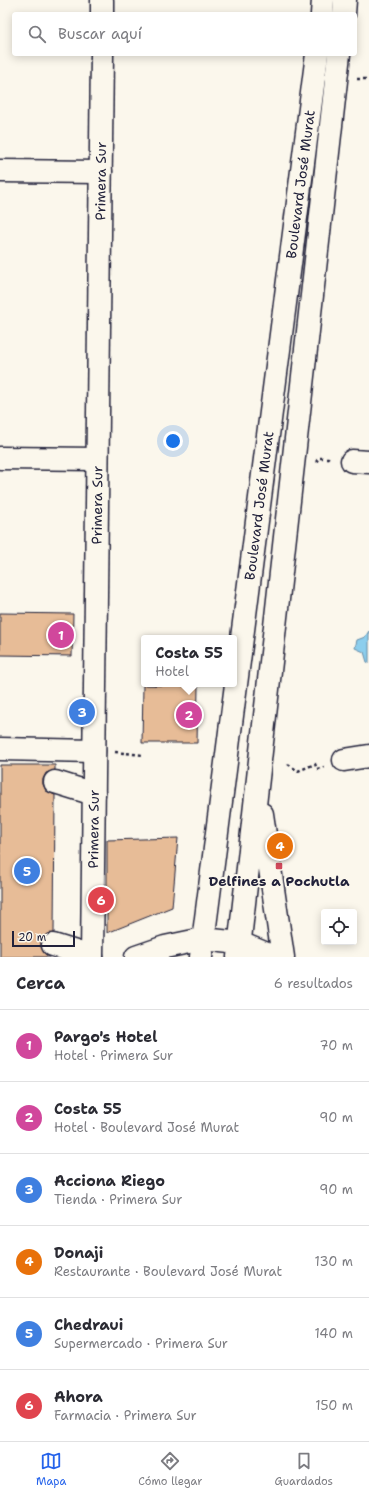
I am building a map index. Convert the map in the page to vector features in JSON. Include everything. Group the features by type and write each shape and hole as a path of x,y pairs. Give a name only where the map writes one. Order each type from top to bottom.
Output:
{"main road":[{"path":"102,0 102,12"},
{"path":"322,12 324,0"},
{"path":"344,12 345,0"},
{"name":"Primera Sur","path":"92,957 102,56"},
{"name":"Boulevard José Murat","path":"237,676 317,56"},
{"name":"Boulevard José Murat","path":"239,950 339,56"},
{"path":"0,171 101,172"},
{"path":"0,458 97,459"},
{"name":"Boulevard José Murat","path":"202,948 236,687"},
{"path":"0,750 94,751"},
{"path":"344,760 369,756"},
{"path":"55,782 94,794"},
{"path":"258,782 283,957"},
{"path":"53,945 92,957"},
{"path":"136,957 164,947 239,950 274,957"}],"path":[{"path":"292,474 310,476 311,466 319,458 328,458 334,463 339,453 361,461"},
{"path":"94,751 143,755"},
{"path":"288,764 298,770 315,764 317,769 344,760"}],"water":[{"path":"369,631 369,663 367,662 364,652 355,648 357,640 365,637"}],"building":[{"path":"0,613 73,614 72,656 0,655"},
{"path":"143,687 198,687 197,743 142,743"},
{"path":"0,765 55,765 55,770 46,773 43,779 43,784 46,791 55,795 54,933 44,936 41,942 41,947 44,953 50,957 0,957"},
{"path":"178,838 172,907 107,933 107,840"}],"place":[{"name":"Pargo's Hotel","path":"61,635"},
{"name":"Acciona Riego","path":"82,712"},
{"name":"Costa 55","path":"189,715"},
{"name":"Donaji","path":"280,846"},
{"name":"Delfines a Pochutla","path":"279,866"},
{"name":"Chedraui","path":"27,871"},
{"name":"Ahora","path":"101,900"}]}
